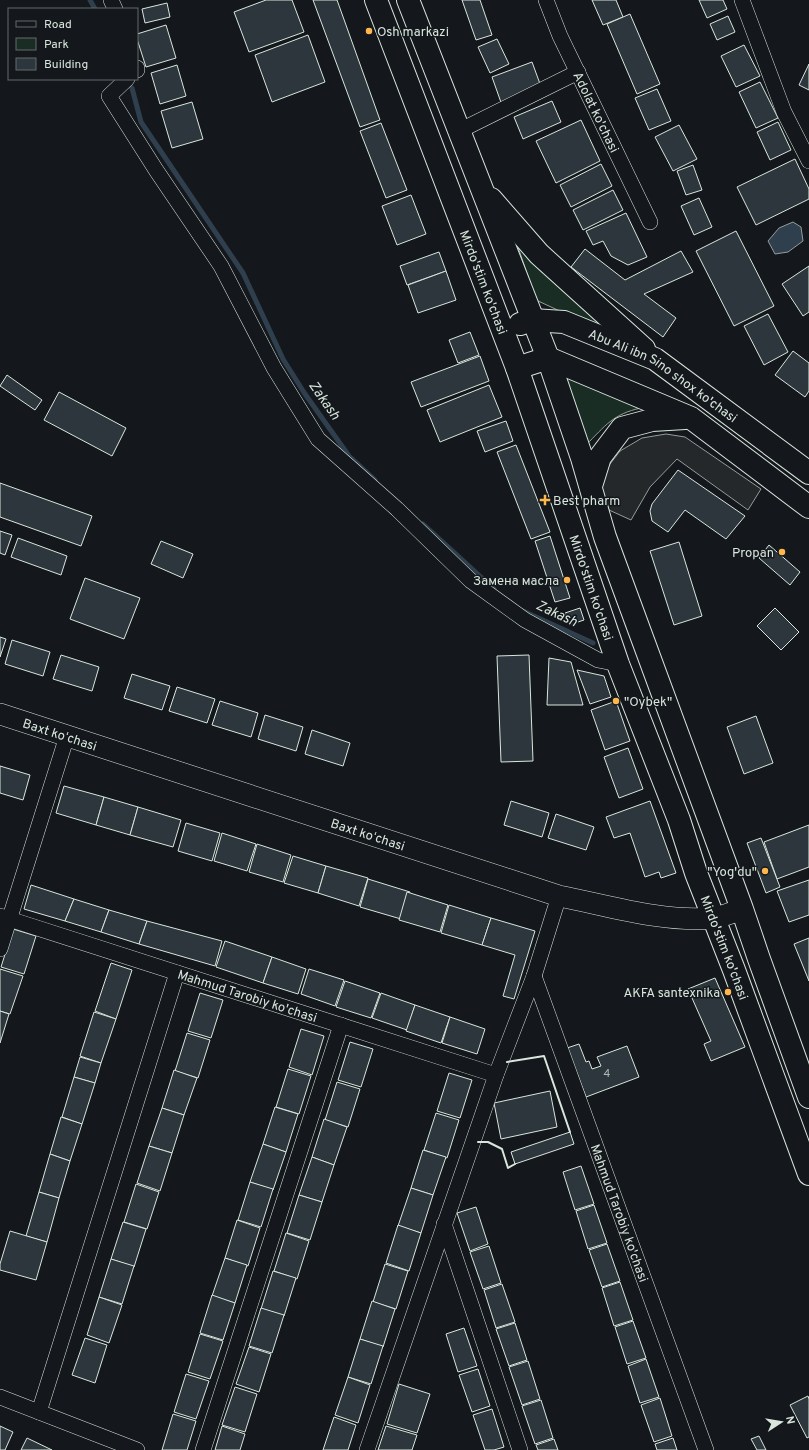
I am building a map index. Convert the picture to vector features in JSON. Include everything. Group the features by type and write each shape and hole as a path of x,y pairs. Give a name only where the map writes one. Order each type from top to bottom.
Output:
{"main road":[{"name":"Mirdo'stim ko'chasi","path":"376,0 518,368 618,664 679,820 696,872 734,970 809,1174"},
{"name":"Mirdo'stim ko'chasi","path":"408,0 548,358 591,486 605,537 809,1097"},
{"path":"481,187 539,254 655,359"},
{"name":"Abu Ali ibn Sino shox ko'chasi","path":"502,329 532,320 564,322 655,359 809,473"},
{"name":"Abu Ali ibn Sino shox ko'chasi","path":"548,358 691,418 809,507"},
{"path":"518,368 548,358"},
{"path":"591,486 600,458 622,428 652,420 691,418"},
{"name":"Baxt koʻchasi","path":"0,714 559,896 662,916 683,918 714,918 742,910"}],"street":[{"name":"Adolat ko'chasi","path":"546,0 560,36 650,222"},
{"path":"742,0 784,112 809,161"},
{"path":"459,131 578,72"},
{"path":"126,80 109,96 156,170 221,266 274,368 318,439 397,509 471,581 525,620 598,660 618,664"},
{"path":"0,948 5,918 67,736"},
{"path":"367,1450 496,1075 534,976 559,896"},
{"name":"Mahmud Tarobiy ko'chasi","path":"5,918 496,1075"},
{"path":"39,1412 177,973"},
{"name":"Mahmud Tarobiy ko'chasi","path":"534,976 706,1450"},
{"path":"203,1450 341,1025"},
{"path":"444,1224 520,1450"},
{"path":"0,1397 137,1450"}],"green space":[{"path":"518,247 620,339 536,300"},
{"path":"567,376 641,408 616,417 586,445 565,383"}],"shaded area":[{"path":"666,434 685,437 761,489 748,510 677,459 650,487 631,520 609,510 600,484 607,468 620,451 642,438"}],"water":[{"path":"793,222 801,227 803,241 788,252 775,254 768,241 779,228"}],"building":[{"path":"266,0 292,0 304,32 249,52 234,12"},
{"path":"313,0 337,0 380,120 360,127"},
{"path":"462,0 480,0 492,35 476,40"},
{"path":"592,0 616,0 623,17 603,25"},
{"path":"699,0 723,0 727,9 707,18"},
{"path":"167,3 170,17 145,23 142,9"},
{"path":"630,14 660,84 637,94 607,24"},
{"path":"728,16 735,32 717,40 710,24"},
{"path":"166,25 176,58 146,67 138,42 138,34"},
{"path":"308,35 325,82 272,102 255,55"},
{"path":"497,39 509,64 490,73 478,47"},
{"path":"744,45 760,76 736,87 721,56"},
{"path":"532,62 543,92 503,108 492,77"},
{"path":"809,64 809,90 799,85"},
{"path":"177,65 186,96 160,104 151,73"},
{"path":"760,82 778,118 756,128 739,92"},
{"path":"657,89 671,121 649,130 635,98"},
{"path":"552,101 561,122 523,139 514,117"},
{"path":"192,102 203,139 172,148 161,111"},
{"path":"581,120 600,161 556,183 536,141"},
{"path":"778,122 791,150 770,160 757,132"},
{"path":"381,123 407,190 386,198 360,131"},
{"path":"679,125 697,159 673,171 655,137"},
{"path":"795,159 809,189 809,199 756,225 737,187"},
{"path":"601,164 612,186 571,207 560,185"},
{"path":"693,165 702,190 686,195 677,171"},
{"path":"613,190 623,210 583,230 573,210"},
{"path":"411,195 426,234 397,245 382,206"},
{"path":"699,198 712,227 694,235 681,206"},
{"path":"626,213 647,257 628,265 611,256 603,241 593,245 586,231"},
{"path":"736,231 774,306 734,326 696,251"},
{"path":"585,249 625,280 681,251 693,272 644,294 676,318 663,337 571,267"},
{"path":"439,252 446,271 407,285 400,266"},
{"path":"809,266 809,312 803,316 782,284"},
{"path":"446,271 456,300 418,313 408,285"},
{"path":"768,314 788,352 764,365 744,326"},
{"path":"470,332 479,355 458,363 449,340"},
{"path":"793,351 809,363 809,391 805,397 775,375"},
{"path":"480,356 489,381 421,407 411,382"},
{"path":"7,375 42,400 35,410 0,386"},
{"path":"489,385 502,417 440,442 427,410"},
{"path":"59,392 126,428 112,456 44,420"},
{"path":"506,421 513,441 485,452 477,431"},
{"path":"516,445 550,532 531,539 497,452"},
{"path":"678,470 745,516 726,539 685,510 668,532 652,521 650,511 652,504"},
{"path":"0,483 92,516 81,546 0,517"},
{"path":"0,531 12,535 5,555 0,553"},
{"path":"550,536 570,598 555,602 535,541"},
{"path":"18,538 67,556 61,575 11,557"},
{"path":"161,541 193,554 183,578 151,564"},
{"path":"679,542 702,616 674,625 650,551"},
{"path":"769,545 800,572 790,585 759,558"},
{"path":"85,578 140,598 124,639 70,619"},
{"path":"580,608 584,620 569,625 565,613"},
{"path":"775,608 799,632 781,650 757,626"},
{"path":"0,637 6,639 0,657"},
{"path":"12,640 50,652 43,676 5,664"},
{"path":"61,655 99,667 92,691 53,679"},
{"path":"529,655 533,761 501,762 497,656"},
{"path":"549,658 571,662 583,705 547,705"},
{"path":"577,670 604,676 611,697 590,704"},
{"path":"132,674 170,686 162,710 124,698"},
{"path":"177,687 215,699 207,723 169,711"},
{"path":"220,701 258,713 251,737 212,725"},
{"path":"616,701 630,741 605,750 591,710"},
{"path":"265,715 303,727 296,751 258,739"},
{"path":"756,716 773,763 744,774 727,727"},
{"path":"312,730 350,743 343,766 305,754"},
{"path":"628,748 643,789 619,798 604,757"},
{"path":"0,766 30,775 23,800 0,793"},
{"path":"64,786 104,797 96,825 56,813"},
{"path":"104,797 138,807 130,835 96,825"},
{"path":"511,801 549,813 542,837 504,825"},
{"path":"650,801 676,873 661,878 659,872 645,877 630,833 614,838 606,817"},
{"path":"138,807 181,820 173,847 130,835"},
{"path":"556,814 594,827 586,850 548,838"},
{"path":"186,823 220,833 212,861 178,851"},
{"path":"809,825 809,867 777,879 764,842"},
{"path":"222,833 256,844 247,871 214,861"},
{"path":"761,838 780,887 766,893 747,843"},
{"path":"257,844 291,855 283,882 249,872"},
{"path":"293,856 326,866 318,893 284,883"},
{"path":"326,866 368,878 359,906 318,893"},
{"path":"368,879 410,892 401,919 360,907"},
{"path":"809,880 809,915 789,922 777,891"},
{"path":"31,885 74,899 65,921 24,909"},
{"path":"407,892 448,905 440,932 399,920"},
{"path":"74,899 109,910 101,932 65,921"},
{"path":"449,905 491,918 482,945 441,933"},
{"path":"109,910 147,921 139,944 101,932"},
{"path":"491,918 535,931 514,999 503,996 515,955 482,945"},
{"path":"147,921 222,941 215,966 139,944"},
{"path":"13,929 36,936 24,974 1,967"},
{"path":"809,938 809,981 794,944"},
{"path":"225,941 272,957 263,983 216,967"},
{"path":"272,957 306,969 298,994 263,983"},
{"path":"111,963 132,970 116,1019 95,1011"},
{"path":"0,969 23,976 10,1014 0,1011"},
{"path":"309,969 344,980 335,1006 301,994"},
{"path":"715,978 745,1047 711,1061 704,1044 711,1041 688,989"},
{"path":"345,981 380,993 371,1018 336,1007"},
{"path":"200,993 223,1000 211,1038 188,1031"},
{"path":"381,993 415,1005 407,1030 372,1018"},
{"path":"415,1005 450,1017 441,1043 406,1031"},
{"path":"0,1011 9,1014 0,1043"},
{"path":"94,1012 116,1019 101,1063 80,1056"},
{"path":"450,1017 485,1029 477,1054 442,1043"},
{"path":"301,1029 324,1036 312,1075 289,1067"},
{"path":"187,1033 210,1040 198,1078 175,1071"},
{"path":"350,1042 373,1049 361,1087 338,1080"},
{"path":"579,1044 586,1062 589,1061 592,1069 601,1066 597,1057 627,1046 639,1077 586,1097 567,1048"},
{"path":"80,1057 101,1063 95,1083 74,1077"},
{"path":"288,1069 311,1076 299,1114 276,1107"},
{"path":"174,1070 197,1078 184,1115 162,1108"},
{"path":"449,1073 472,1080 460,1118 437,1111"},
{"path":"74,1077 95,1083 82,1124 62,1117"},
{"path":"337,1082 360,1089 348,1127 325,1120"},
{"path":"550,1091 557,1127 501,1139 494,1103"},
{"path":"275,1107 298,1114 286,1152 263,1144"},
{"path":"162,1108 184,1115 172,1153 149,1146"},
{"path":"436,1113 459,1120 447,1158 424,1150"},
{"path":"61,1117 82,1124 70,1161 50,1154"},
{"path":"324,1119 347,1127 334,1165 312,1157"},
{"path":"570,1132 574,1144 515,1164 511,1152"},
{"path":"263,1144 286,1152 273,1190 250,1182"},
{"path":"149,1146 172,1153 160,1191 137,1183"},
{"path":"423,1150 446,1157 433,1195 411,1188"},
{"path":"50,1154 70,1161 59,1198 39,1192"},
{"path":"312,1157 334,1165 322,1202 299,1195"},
{"path":"581,1166 594,1204 575,1210 563,1172"},
{"path":"250,1182 273,1189 261,1227 238,1220"},
{"path":"136,1184 159,1192 147,1229 124,1222"},
{"path":"411,1188 433,1195 421,1233 398,1226"},
{"path":"39,1192 59,1198 47,1242 26,1236"},
{"path":"299,1195 322,1202 310,1240 287,1233"},
{"path":"594,1205 607,1243 588,1249 576,1211"},
{"path":"476,1207 488,1244 470,1251 457,1213"},
{"path":"237,1220 260,1228 248,1266 225,1258"},
{"path":"123,1222 146,1229 134,1267 111,1259"},
{"path":"398,1225 421,1233 409,1271 386,1263"},
{"path":"10,1231 47,1242 36,1280 0,1270 0,1264"},
{"path":"286,1233 309,1241 297,1279 274,1271"},
{"path":"607,1244 620,1281 602,1287 589,1250"},
{"path":"489,1246 501,1283 483,1289 470,1252"},
{"path":"225,1258 247,1265 235,1303 212,1296"},
{"path":"111,1259 134,1266 122,1304 99,1297"},
{"path":"385,1264 408,1271 396,1309 373,1302"},
{"path":"273,1271 296,1278 284,1316 261,1309"},
{"path":"620,1282 633,1320 614,1326 602,1288"},
{"path":"502,1284 515,1322 496,1328 484,1290"},
{"path":"212,1295 235,1303 223,1340 200,1333"},
{"path":"99,1297 122,1305 109,1343 87,1335"},
{"path":"372,1301 395,1309 383,1347 360,1339"},
{"path":"261,1308 284,1315 272,1353 249,1346"},
{"path":"633,1321 646,1358 627,1364 615,1327"},
{"path":"515,1323 527,1360 509,1366 496,1329"},
{"path":"464,1328 477,1366 458,1372 446,1334"},
{"path":"200,1334 223,1341 210,1379 188,1372"},
{"path":"85,1338 107,1345 95,1383 72,1375"},
{"path":"360,1339 383,1346 371,1384 348,1377"},
{"path":"249,1347 271,1354 259,1392 236,1384"},
{"path":"646,1359 659,1397 640,1403 628,1366"},
{"path":"528,1361 540,1399 522,1405 509,1367"},
{"path":"478,1369 490,1406 472,1412 459,1375"},
{"path":"186,1374 209,1381 196,1419 174,1412"},
{"path":"348,1377 370,1385 358,1423 335,1415"},
{"path":"399,1384 430,1394 417,1433 387,1424"},
{"path":"235,1387 257,1394 245,1432 222,1425"},
{"path":"808,1396 809,1437 807,1438 790,1405"},
{"path":"660,1398 672,1436 654,1442 641,1405"},
{"path":"541,1400 553,1438 535,1444 522,1406"},
{"path":"492,1409 504,1447 494,1450 485,1450 473,1415"},
{"path":"173,1414 196,1421 187,1450 162,1450"},
{"path":"334,1417 356,1425 348,1450 323,1450"},
{"path":"0,1426 13,1432 5,1450 0,1450"},
{"path":"222,1426 245,1434 240,1450 215,1450"},
{"path":"386,1426 417,1435 412,1450 378,1450"},
{"path":"759,1436 766,1450 757,1450 751,1439"},
{"path":"27,1438 52,1450 21,1450"},
{"path":"673,1438 677,1450 657,1450 655,1444"},
{"path":"554,1439 558,1450 538,1450 536,1445"}],"waterway":[{"name":"Zakash","path":"90,0 94,8"},
{"name":"Zakash","path":"132,88 141,122 243,273 283,359 305,394 349,456 375,480"},
{"name":"Zakash","path":"423,524 494,589"},
{"name":"Zakash","path":"523,611 593,643"}],"wall":[{"path":"507,1062 544,1056 570,1132"},
{"path":"478,1142 488,1142 502,1149 508,1168 515,1164"}],"place":[{"name":"Osh markazi","path":"369,31"},
{"name":"Best pharm","path":"545,500"},
{"name":"Propan","path":"782,552"},
{"name":"Замена масла","path":"567,580"},
{"name":"\"Oybek\"","path":"616,701"},
{"name":"\"Yog'du\"","path":"765,871"},
{"name":"AKFA santexnika","path":"728,992"}]}
